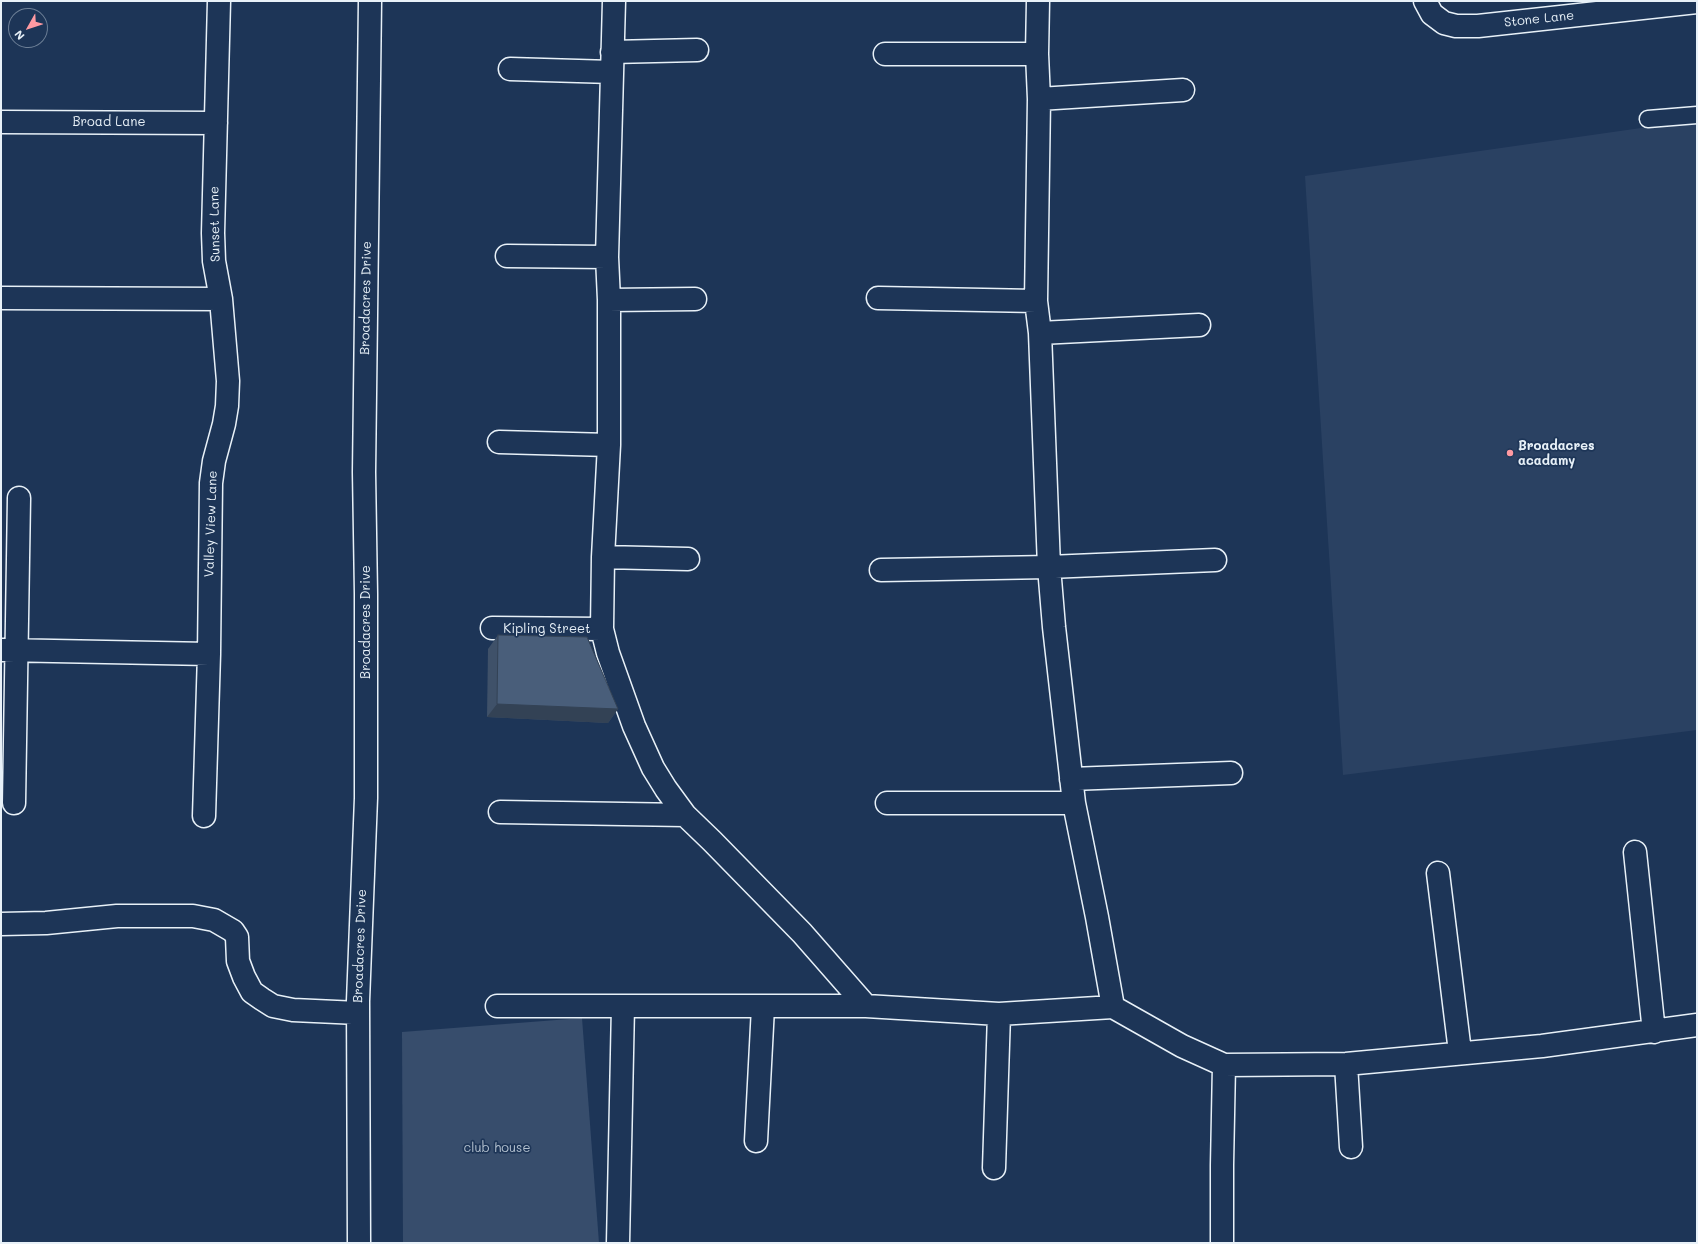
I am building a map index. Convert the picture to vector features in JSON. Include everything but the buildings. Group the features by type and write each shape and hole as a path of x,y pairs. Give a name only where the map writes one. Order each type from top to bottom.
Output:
{"street":[{"name":"Sunset Lane","path":"219,1 213,233 214,261 221,300"},
{"name":"Broadacres Drive","path":"359,1243 358,1013 366,798 366,594 364,464 370,1"},
{"path":"614,1 607,257 609,300 609,445 603,557 602,629 618,685 653,768 666,789 685,815 802,933 866,1006"},
{"path":"1038,1 1037,54 1039,99 1036,301 1040,333 1049,567 1074,803 1113,1007"},
{"name":"Stone Lane","path":"1426,1 1432,14 1444,23 1456,26 1478,26 1664,3 1697,2"},
{"path":"510,69 612,62 697,50"},
{"path":"885,54 1037,54"},
{"path":"1039,99 1183,90"},
{"name":"Broad Lane","path":"1,122 216,123"},
{"path":"507,256 607,257"},
{"path":"1,298 221,300"},
{"path":"878,298 1036,301"},
{"path":"609,300 695,299"},
{"name":"Valley View Lane","path":"204,816 209,654 211,483 214,461 224,424 227,406 228,381 221,300"},
{"path":"1040,333 1199,325"},
{"path":"499,442 609,445"},
{"path":"14,803 9,650 19,498"},
{"path":"603,557 688,560"},
{"path":"881,570 1049,567 1215,560"},
{"name":"Kipling Street","path":"492,628 602,629"},
{"path":"9,650 209,654"},
{"path":"1071,779 1232,773"},
{"path":"887,803 1074,803"},
{"path":"500,812 685,815"},
{"path":"1635,852 1654,1032"},
{"path":"1438,873 1460,1052"},
{"path":"1,924 46,923 117,916 193,916 214,920 230,929 237,937 238,961 244,977 252,992 262,999 273,1006 293,1010 358,1013"},
{"path":"497,1006 866,1006 999,1014 1113,1007 1182,1046 1224,1065 1346,1064 1460,1052 1542,1046 1697,1025"},
{"path":"618,1243 623,1006"},
{"path":"756,1141 764,1007"},
{"path":"994,1168 999,1014"},
{"path":"1346,1064 1351,1147"},
{"path":"1222,1243 1224,1065"}],"lane":[{"path":"1648,119 1697,115"}],"shaded area":[{"name":"Broadacres acadamy","path":"1697,120 1697,730 1343,775 1305,176"}],"green space":[{"name":"club house","path":"582,1018 599,1243 403,1243 402,1032"}],"place":[{"name":"Broadacres acadamy","path":"1510,453"}]}
